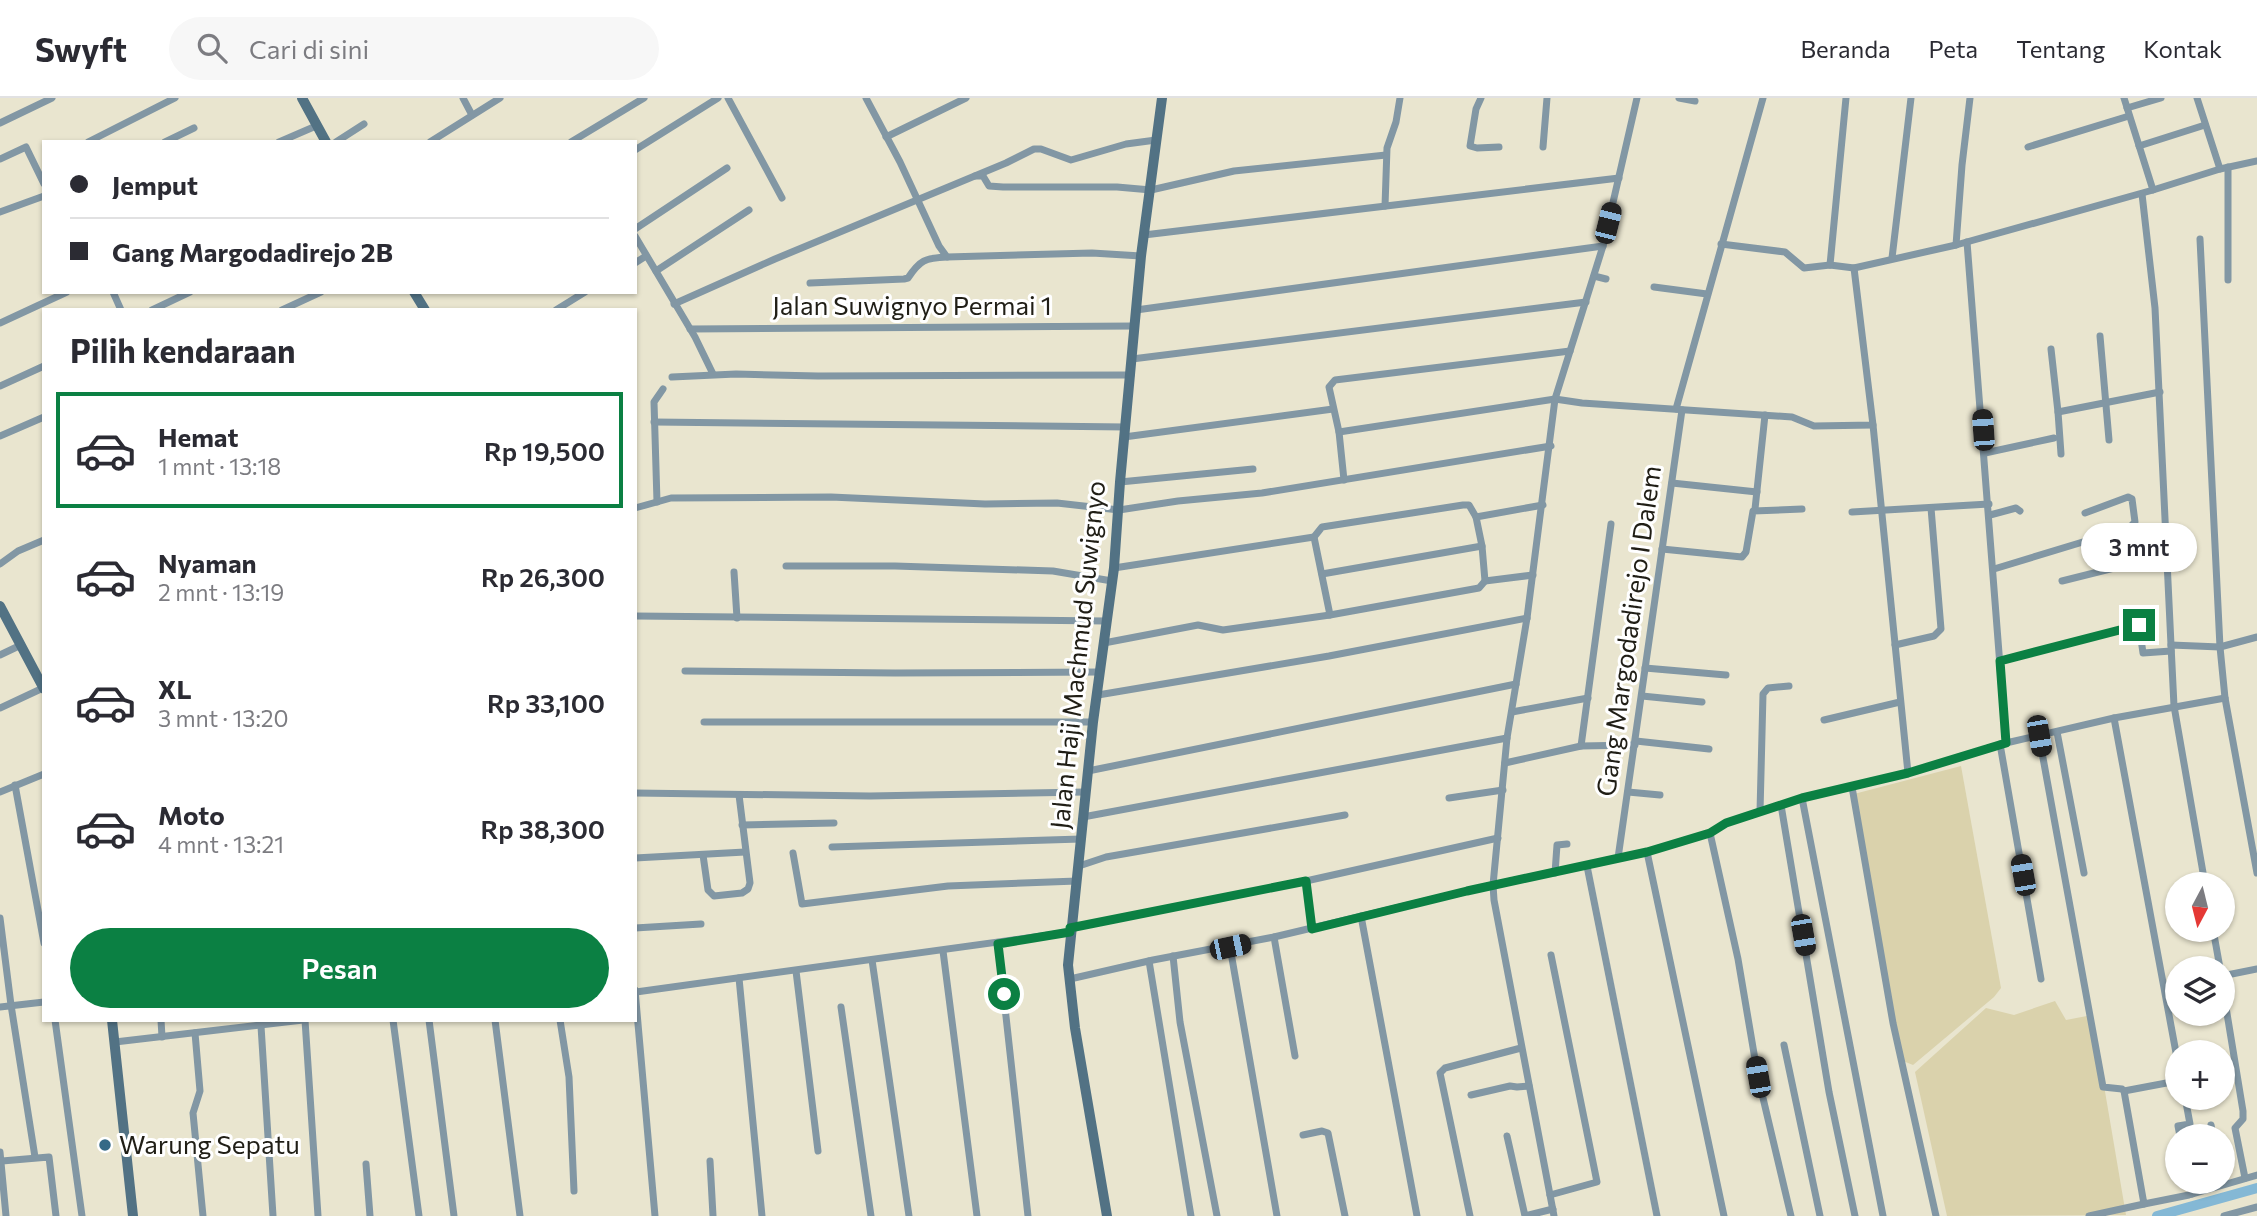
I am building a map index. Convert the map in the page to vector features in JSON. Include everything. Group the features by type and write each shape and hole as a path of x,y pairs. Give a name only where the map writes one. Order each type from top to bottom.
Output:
{"street":[{"path":"0,124 51,98"},
{"path":"92,140 174,98"},
{"path":"302,98 325,140"},
{"path":"463,98 472,116"},
{"path":"433,140 500,98"},
{"path":"574,140 644,98"},
{"path":"637,149 718,98"},
{"path":"727,98 782,198"},
{"path":"866,98 939,247 947,257"},
{"path":"887,137 966,98"},
{"name":"Jalan Haji Machmud Suwignyo","path":"1107,1216 1075,1028 1068,965 1093,722 1114,568 1119,482 1141,256 1162,98"},
{"path":"1385,206 1387,155 1400,98"},
{"path":"1481,98 1476,109 1470,146 1499,147"},
{"path":"1543,147 1547,98"},
{"path":"1507,1136 1525,1216 1554,1212 1528,1086 1493,886 1507,738 1543,505 1555,399 1603,246 1637,98"},
{"path":"1679,98 1695,101"},
{"name":"Gang Margodadirejo I Dalem","path":"1618,858 1672,483 1679,410 1707,294 1763,98"},
{"path":"1830,265 1846,98"},
{"path":"1892,258 1911,98"},
{"path":"1956,245 1970,98"},
{"path":"2124,98 2153,190"},
{"path":"2028,147 2161,98"},
{"path":"2197,98 2205,125 2224,168 2228,280"},
{"path":"339,140 364,124"},
{"path":"283,140 316,125"},
{"path":"2139,146 2205,125"},
{"path":"169,140 194,128"},
{"path":"674,304 1034,149 1071,160 1126,144 1156,141"},
{"path":"0,159 26,147 41,166"},
{"path":"974,176 983,176 989,186 1151,190 1234,171 1387,155"},
{"path":"1721,244 1785,252 1804,268 1830,265 1854,268 1956,245 2142,194 2224,168 2257,161"},
{"path":"637,228 727,168"},
{"path":"1144,236 1619,178"},
{"path":"2142,194 2155,308 2174,706 2203,872"},
{"path":"0,212 42,197"},
{"path":"656,271 750,210"},
{"path":"2200,239 2220,648 2225,698 2257,873"},
{"path":"637,240 690,329 713,374"},
{"path":"1967,242 1994,569 2003,743 2041,979"},
{"path":"1136,310 1603,246"},
{"path":"810,283 904,279 908,278 920,262 947,257 1092,253 1141,256"},
{"path":"637,261 646,256"},
{"path":"1854,268 1873,425 1908,773"},
{"path":"1594,276 1606,279"},
{"path":"1654,287 1707,294"},
{"path":"0,323 63,294"},
{"path":"156,308 186,294"},
{"path":"286,308 317,294"},
{"path":"559,308 582,294"},
{"path":"1132,359 1586,302"},
{"name":"Jalan Suwignyo Permai 1","path":"690,329 1134,326"},
{"path":"2101,336 2109,440"},
{"path":"2051,349 2061,454"},
{"path":"1344,480 1339,432 1329,387 1335,380 1570,351"},
{"path":"0,386 42,367"},
{"path":"672,377 713,374 1131,375"},
{"path":"657,502 654,402 663,389"},
{"path":"2058,412 2160,392"},
{"path":"1339,432 1555,399 1798,418 1814,426 1873,425"},
{"path":"654,422 1125,432 1333,409"},
{"path":"1662,549 1742,557 1746,552 1751,513 1755,509 1765,415"},
{"path":"0,436 42,418"},
{"path":"1985,453 2054,438"},
{"path":"637,507 671,498 831,497 985,504 1058,503 1119,510 1262,493 1551,446"},
{"path":"1119,482 1253,469"},
{"path":"1672,483 1757,492"},
{"path":"1994,569 2129,528 2135,522 2132,499 2129,497 2085,513"},
{"path":"1852,512 1989,504"},
{"path":"1114,568 1314,537 1322,527 1469,505 1476,517 1485,581"},
{"path":"1476,517 1543,505"},
{"path":"1895,645 1934,636 1941,629 1930,508"},
{"path":"1990,515 2016,508 2020,511"},
{"path":"1755,509 1802,509"},
{"path":"1581,746 1611,524"},
{"path":"1314,537 1329,615"},
{"path":"0,564 18,551 42,541"},
{"path":"1322,574 1482,546"},
{"path":"2062,581 2134,563"},
{"path":"786,566 1053,571 1112,581"},
{"path":"734,572 737,618"},
{"path":"1104,643 1198,625 1223,630 1329,615 1479,588 1485,581 1533,575"},
{"path":"0,606 42,684"},
{"path":"637,616 1106,621"},
{"path":"1098,695 1329,656 1527,618"},
{"path":"2000,661 2139,625 2143,653 2171,648 2220,648 2257,637"},
{"path":"0,655 21,645"},
{"path":"1645,668 1726,675"},
{"path":"685,671 1100,672"},
{"path":"1088,771 1516,684"},
{"path":"1760,812 1763,694 1768,688 1789,686"},
{"path":"0,708 42,689"},
{"path":"1642,696 1702,702"},
{"path":"1512,712 1588,698"},
{"path":"1070,978 1230,947 1647,852 1710,833 1726,823 1781,804 1908,773 2003,743 2114,718 2225,698"},
{"path":"1824,720 1900,702"},
{"path":"2114,718 2174,1040"},
{"path":"704,722 1093,722"},
{"path":"2057,732 2084,873"},
{"path":"2039,736 2103,1087 2124,1091 2165,1083"},
{"path":"1083,817 1507,738"},
{"path":"1505,763 1581,746 1636,743 1709,749"},
{"path":"0,792 42,775"},
{"path":"15,785 42,932"},
{"path":"1852,787 1893,1023 1936,1216"},
{"path":"1449,798 1503,790"},
{"path":"637,793 870,796 1085,792"},
{"path":"1628,792 1660,795"},
{"path":"703,855 708,890 714,896 742,893 748,889 739,795"},
{"path":"1802,798 1883,1216"},
{"path":"1781,804 1829,1092 1855,1216"},
{"path":"1079,866 1106,857 1345,815"},
{"path":"742,825 834,823"},
{"path":"1710,833 1738,958 1758,1077 1791,1216"},
{"path":"637,991 998,944 1306,881 1498,838"},
{"path":"832,847 1081,839"},
{"path":"1555,873 1557,845 1567,844"},
{"path":"637,858 745,852"},
{"path":"1647,852 1724,1216"},
{"path":"793,853 802,904 948,886 1077,881"},
{"path":"1587,866 1657,1216"},
{"path":"1306,881 1312,929"},
{"path":"1361,916 1417,1216"},
{"path":"0,918 35,1157"},
{"path":"637,928 701,925"},
{"path":"1274,937 1295,1056"},
{"path":"998,944 1028,1216"},
{"path":"1230,947 1277,1216"},
{"path":"943,951 977,1216"},
{"path":"1550,955 1597,1182 1550,1195"},
{"path":"1173,957 1180,1022 1217,1216"},
{"path":"872,960 909,1216"},
{"path":"1149,961 1191,1216"},
{"path":"2235,973 2257,969"},
{"path":"796,971 818,1151"},
{"path":"739,978 762,1216"},
{"path":"0,1007 42,1002"},
{"path":"841,1007 871,1216"},
{"path":"637,1014 655,1216"},
{"path":"55,1022 82,1216"},
{"path":"112,1022 133,1216"},
{"path":"161,1022 162,1037"},
{"path":"214,1022 216,1031"},
{"path":"115,1042 290,1022"},
{"path":"304,1022 318,1216"},
{"path":"393,1022 419,1216"},
{"path":"429,1022 454,1216"},
{"path":"495,1022 520,1216"},
{"path":"560,1022 569,1077 574,1191"},
{"path":"261,1026 273,1216"},
{"path":"2229,1026 2243,1111 2243,1119 2235,1128 2245,1178"},
{"path":"195,1033 200,1091 193,1113 203,1216"},
{"path":"1784,1045 1820,1216"},
{"path":"1470,1216 1440,1073 1445,1068 1521,1048"},
{"path":"1471,1095 1510,1086 1528,1086"},
{"path":"2124,1091 2144,1203"},
{"path":"1303,1135 1322,1131 1328,1133 1345,1216"},
{"path":"0,1152 6,1216"},
{"path":"2,1161 46,1156 50,1158 56,1216"},
{"path":"710,1161 713,1216"},
{"path":"366,1164 370,1216"},
{"path":"2235,1180 2257,1175"},
{"path":"2089,1216 2192,1194"},
{"path":"2224,1216 2257,1207"}],"shaded area":[{"path":"1961,766 2001,988 1994,997 1913,1065 1903,1061 1854,794"},
{"path":"2055,1001 2066,1020 2092,1015 2126,1215 1947,1216 1915,1072 1986,1008 2014,1015"}],"waterway":[{"path":"2157,1216 2257,1188"}],"place":[{"name":"Warung Sepatu","path":"105,1145"}],"route":[{"path":"1004,994 998,944 1070,932 1070,928 1306,881 1312,929 1467,891 1647,852 1710,833 1726,823 1802,798 1908,773 2006,743 2000,661 2139,625"}]}
